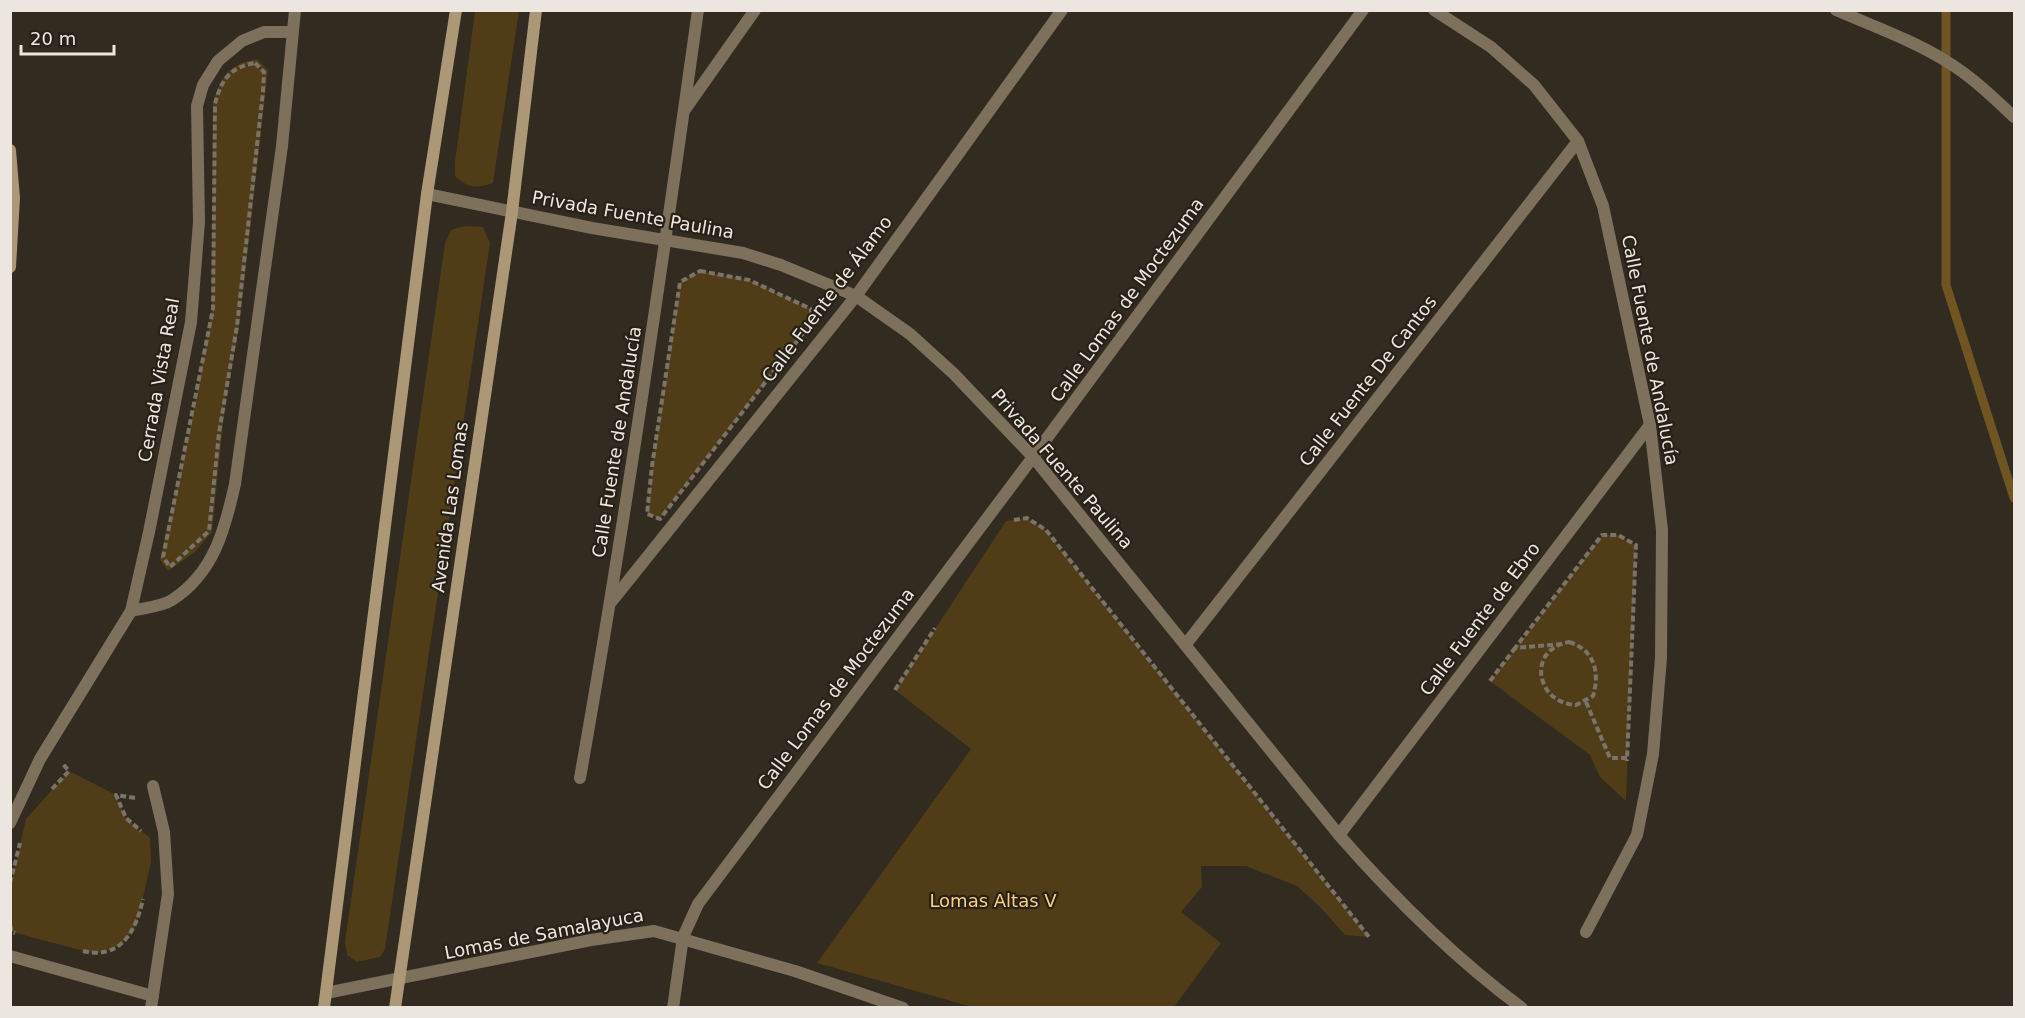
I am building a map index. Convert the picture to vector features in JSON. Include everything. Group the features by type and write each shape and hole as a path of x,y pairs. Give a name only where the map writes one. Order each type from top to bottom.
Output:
{"main road":[{"path":"324,1008 427,194 456,10"},
{"name":"Avenida Las Lomas","path":"395,1008 512,212 536,10"},
{"path":"10,150 14,198 10,267"}],"street":[{"path":"131,610 170,601 191,583 219,546 227,522 235,484 280,158 295,10"},
{"name":"Calle Fuente de Andalucía","path":"580,778 611,602 698,10"},
{"name":"Calle Fuente de Andalucía","path":"684,111 755,10"},
{"name":"Calle Fuente de Álamo","path":"611,602 856,296 1062,10"},
{"name":"Calle Lomas de Moctezuma","path":"673,1008 683,937 698,904 1033,458 1363,10"},
{"name":"Calle Fuente de Andalucía","path":"1434,10 1500,54 1534,85 1578,141 1603,206 1650,425 1662,530 1661,657 1653,754 1637,835 1586,932"},
{"path":"1836,10 1946,61 1972,80 2014,117"},
{"name":"Cerrada Vista Real","path":"10,823 40,759 131,610 191,322 199,222 197,106 203,85 218,61 242,41 264,32 291,32"},
{"name":"Calle Fuente De Cantos","path":"1186,644 1578,141"},
{"name":"Privada Fuente Paulina","path":"427,194 752,256 781,265 856,296 910,334 954,374 1033,458 1383,886 1430,933 1522,1008"},
{"name":"Calle Fuente de Ebro","path":"1339,835 1650,425"},
{"path":"10,956 152,1002 168,894 164,832 153,786"},
{"name":"Lomas de Samalayuca","path":"326,993 638,931 654,931 683,937 795,971 903,1008"}],"path":[{"path":"255,63 264,72 263,91 237,326 219,433 209,531 170,567 163,557 191,428 213,309 215,104 219,86 238,66 255,63"},
{"path":"700,271 749,280 811,309 811,323 660,519 647,514 652,466 680,282 700,271"},
{"path":"1006,520 1027,518 1046,530 1370,937"},
{"path":"1490,681 1602,535 1618,535 1635,545 1627,768"},
{"path":"895,690 940,620"},
{"path":"1515,648 1562,644 1579,645 1590,654 1595,666 1596,686 1593,696 1586,702 1567,704 1557,700 1542,683 1542,665 1546,656 1562,644"},
{"path":"1586,702 1610,758 1627,758"},
{"path":"150,838 126,818 116,795 157,802"},
{"path":"73,949 95,954 122,945 137,924 144,893"},
{"path":"10,925 12,932 21,935"}],"green space":[{"path":"475,11 519,11 493,183 477,187 464,183 455,176"},
{"path":"257,59 268,70 239,328 226,395 212,532 195,552 168,571 160,560 190,428 212,309 213,104 219,86 227,73 239,64"},
{"path":"465,226 483,227 490,243 385,949 380,957 357,962 347,955 345,942 445,243 451,230"},
{"path":"700,271 749,280 811,309 811,323 660,519 647,514 652,466 680,282"},
{"name":"Lomas Altas V","path":"1027,518 1046,530 1369,937 1345,935 1297,886 1246,866 1201,866 1202,887 1181,912 1221,943 1174,1007 972,1007 817,963 971,749 895,690 1006,521"},
{"path":"1602,535 1618,535 1636,545 1626,801 1600,777 1590,755 1490,681"},
{"path":"69,771 116,795 126,818 150,838 151,862 137,924 122,945 95,954 12,932 11,883 26,819"}],"waterway":[{"path":"1946,10 1946,285 2014,498"}]}
